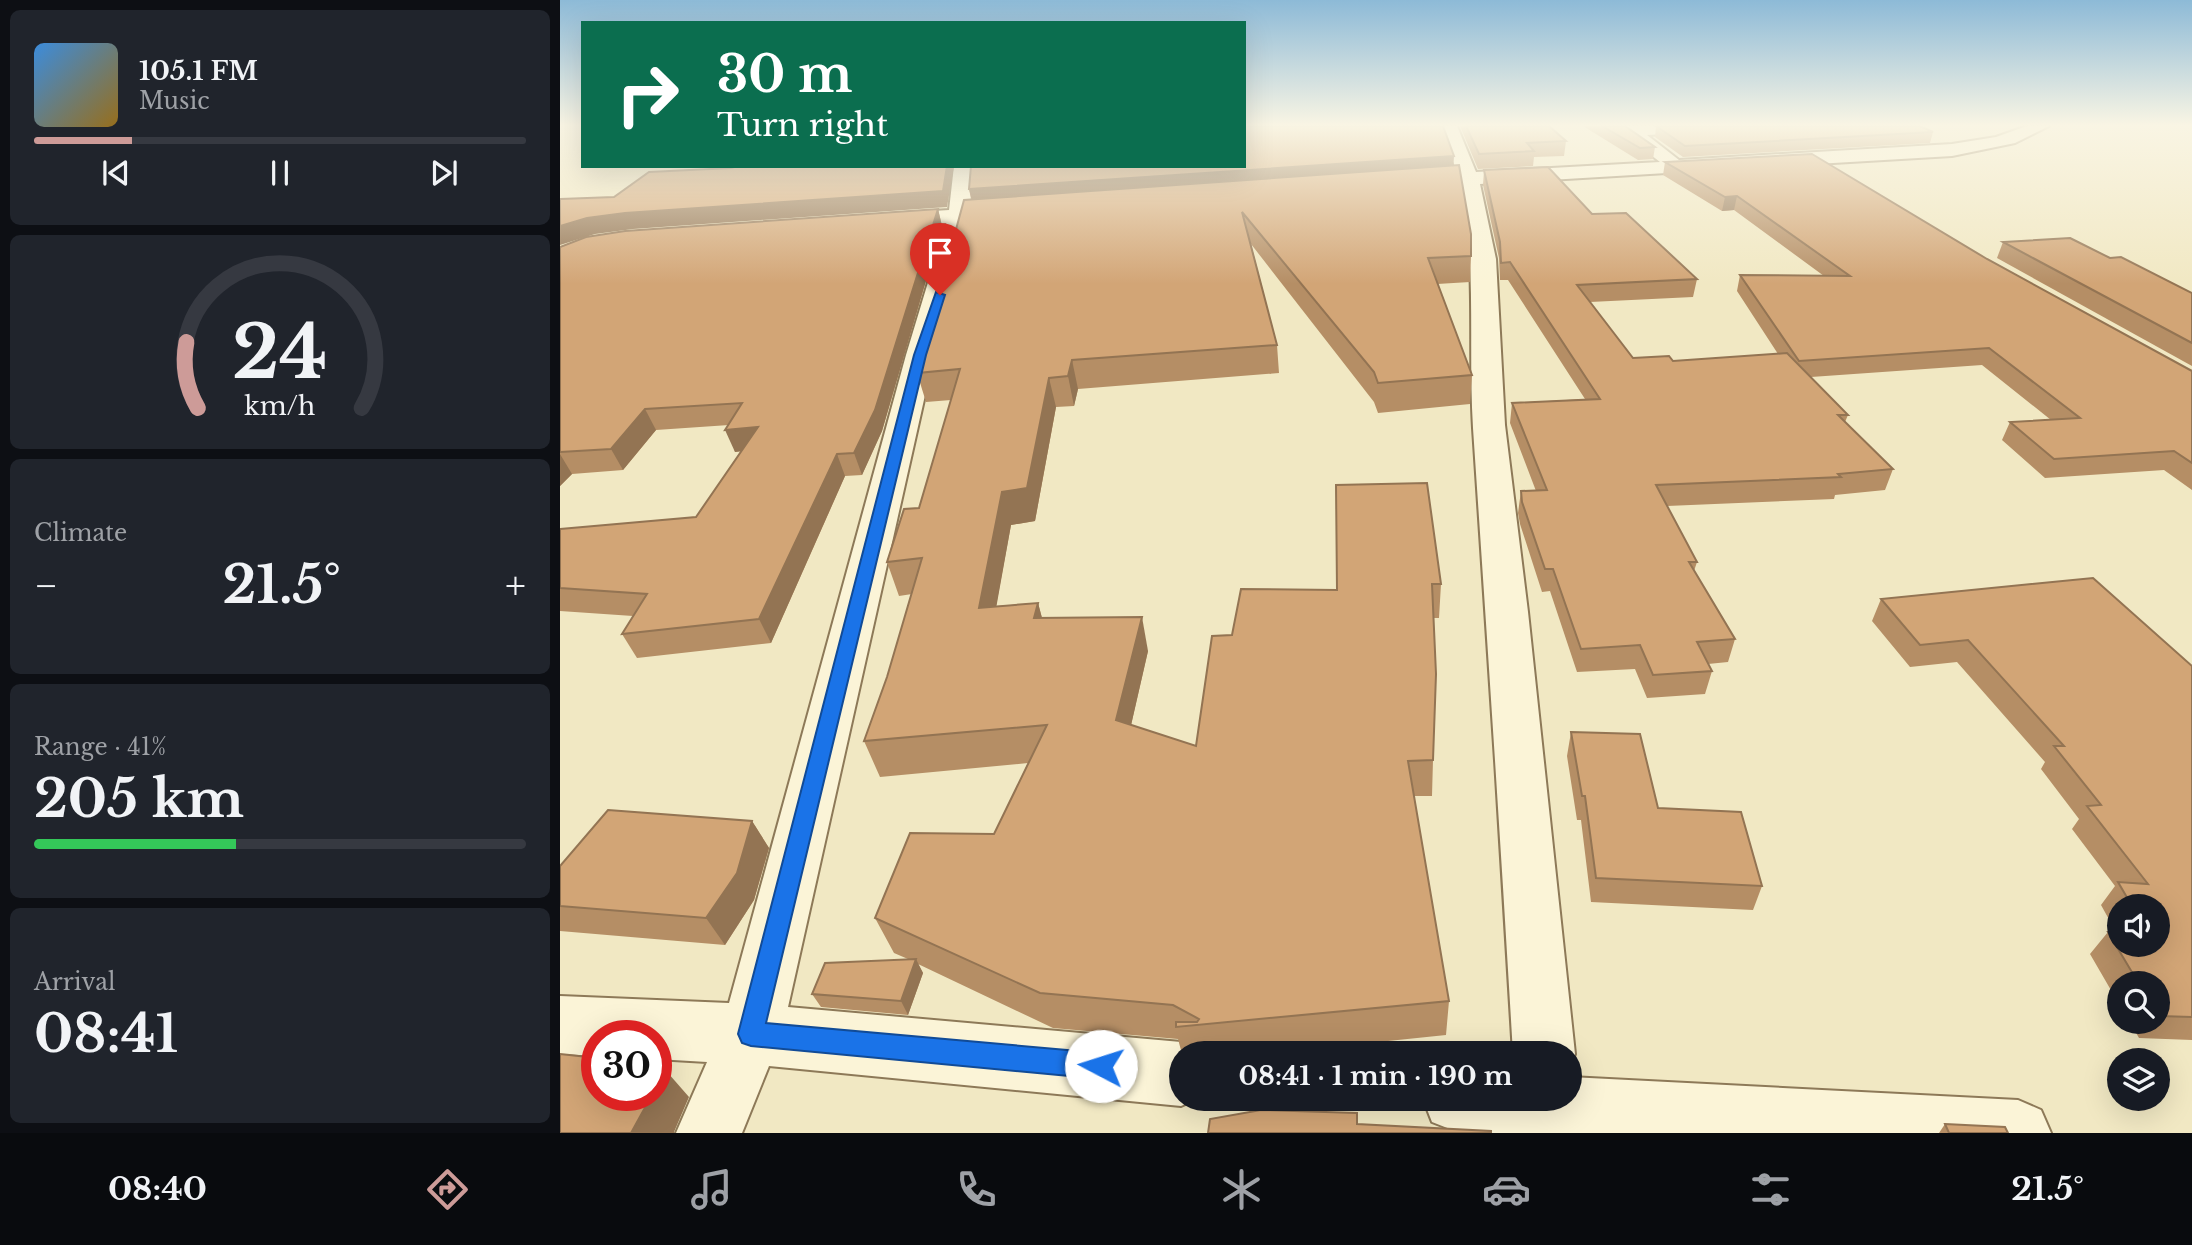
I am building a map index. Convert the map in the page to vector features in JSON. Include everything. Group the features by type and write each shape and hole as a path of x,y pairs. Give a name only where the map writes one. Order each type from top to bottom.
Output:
{"street":[{"path":"709,1133 751,1034 920,355 947,272 961,215 963,179"},
{"path":"1387,184 1457,179"},
{"path":"1469,179 1481,230 1484,259 1489,425 1508,612 1543,1041"},
{"path":"1844,179 1850,183"},
{"path":"868,223 1037,209"},
{"path":"560,1025 751,1034 1169,1073"},
{"path":"1582,1101 2018,1133"}],"building":[{"path":"639,179 945,179 943,191 625,213 587,218 560,226 560,199 614,197"},
{"path":"970,179 1118,179 969,189"},
{"path":"1263,179 1461,179 1471,234 1471,256 1428,258 1472,375 1378,383 1374,372 1242,212 1277,345 1072,360 1068,376 1049,378 1027,488 1002,492 979,608 1038,603 1034,618 1142,617 1116,720 1196,746 1212,636 1232,635 1241,589 1337,590 1336,485 1427,483 1441,584 1432,584 1436,674 1433,760 1408,761 1449,1001 1176,1027 1176,1022 1197,1022 1199,1019 1173,1005 1040,993 875,918 910,833 994,834 1047,725 864,741 887,677 922,558 887,562 904,509 919,508 960,369 917,373 964,200"},
{"path":"1486,179 1559,179 1592,214 1626,213 1697,279 1577,285 1633,358 1669,356 1673,361 1787,353 1848,415 1838,415 1893,469 1838,474 1841,477 1656,485 1697,562 1689,562 1735,639 1697,642 1712,671 1653,675 1640,645 1581,649 1553,569 1545,569 1522,502 1521,491 1547,490 1512,403 1600,399 1510,262 1501,263 1500,242"},
{"path":"1694,179 1853,179 1987,259 2192,371 2192,463 2174,451 2054,459 2010,422 2080,418 1989,348 1799,361 1740,275 1850,276 1737,196 1725,197"},
{"path":"938,209 875,410 854,453 837,454 759,619 622,634 647,594 560,588 560,529 696,517 758,427 725,430 742,403 645,409 611,449 560,452 560,247 586,237 625,231"},
{"path":"2070,238 2110,258 2121,257 2192,293 2192,343 2003,242"},
{"path":"2093,578 2192,666 2192,1017 2170,1016 2170,971 2131,971 2123,957 2170,957 2170,894 2125,894 2118,882 2148,884 2087,806 2101,805 2054,746 2064,746 1968,640 1920,645 1881,599"},
{"path":"1571,732 1640,734 1658,808 1741,812 1762,886 1596,878 1585,796 1582,796"},
{"path":"608,810 752,821 737,873 706,918 560,906 560,866"},
{"path":"916,959 901,1001 812,994 825,963"},
{"path":"560,1054 581,1056 581,1111 643,1111 631,1133 560,1133"},
{"path":"1255,1111 1357,1113 1357,1124 1491,1133 1208,1133 1210,1119"},
{"path":"1945,1124 2005,1127 2008,1133 1949,1133"}],"route":[{"path":"940,295 920,355 906,422 751,1034 1101,1066"}]}
